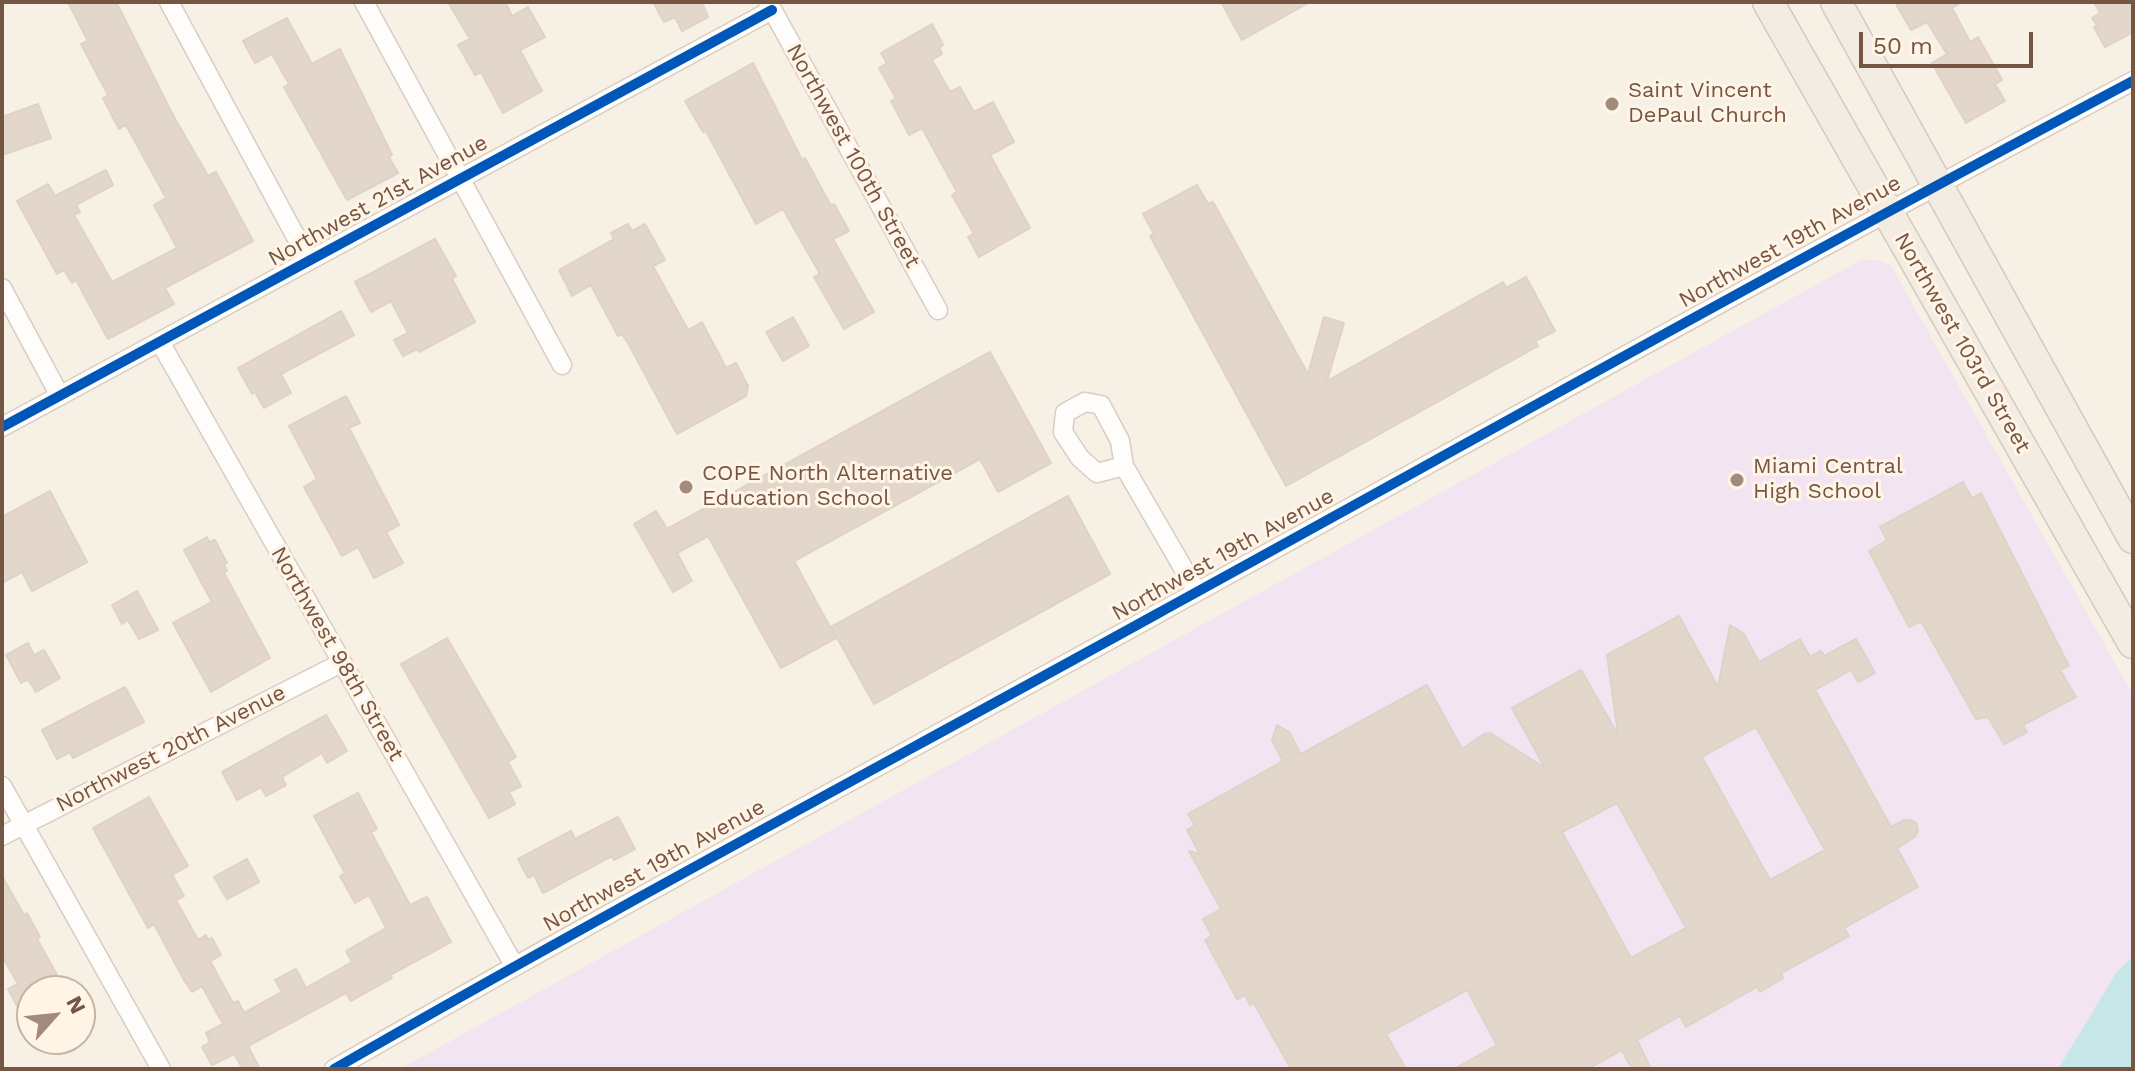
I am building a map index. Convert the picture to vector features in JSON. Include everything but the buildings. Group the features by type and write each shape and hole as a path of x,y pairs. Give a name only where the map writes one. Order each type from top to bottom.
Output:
{"main road":[{"name":"Northwest 103rd Street","path":"1768,2 2133,643"},
{"path":"1836,4 2133,538"}],"street":[{"path":"169,2 309,261"},
{"path":"364,2 562,365"},
{"name":"Northwest 21st Avenue","path":"2,427 770,6"},
{"name":"Northwest 100th Street","path":"770,6 938,310"},
{"name":"Northwest 19th Avenue","path":"334,1069 514,965 1886,211 2133,81"},
{"path":"2,288 60,396"},
{"name":"Northwest 98th Street","path":"160,342 514,965"},
{"path":"1124,466 1197,592"},
{"name":"Northwest 20th Avenue","path":"2,836 341,663"},
{"path":"2,786 161,1069"}],"shaded area":[{"name":"Miami Central High School","path":"1861,260 1876,260 1891,266 2133,695 2133,978 2069,1069 400,1069"}],"water":[{"path":"2133,956 2133,1069 2058,1069 2117,972"}],"cycle path":[{"path":"2,427 772,10"},
{"path":"334,1069 1643,346 2133,81"}],"place":[{"name":"Saint Vincent DePaul Church","path":"1612,104"},
{"name":"Miami Central High School","path":"1737,480"},
{"name":"COPE North Alternative Education School","path":"686,487"}]}
